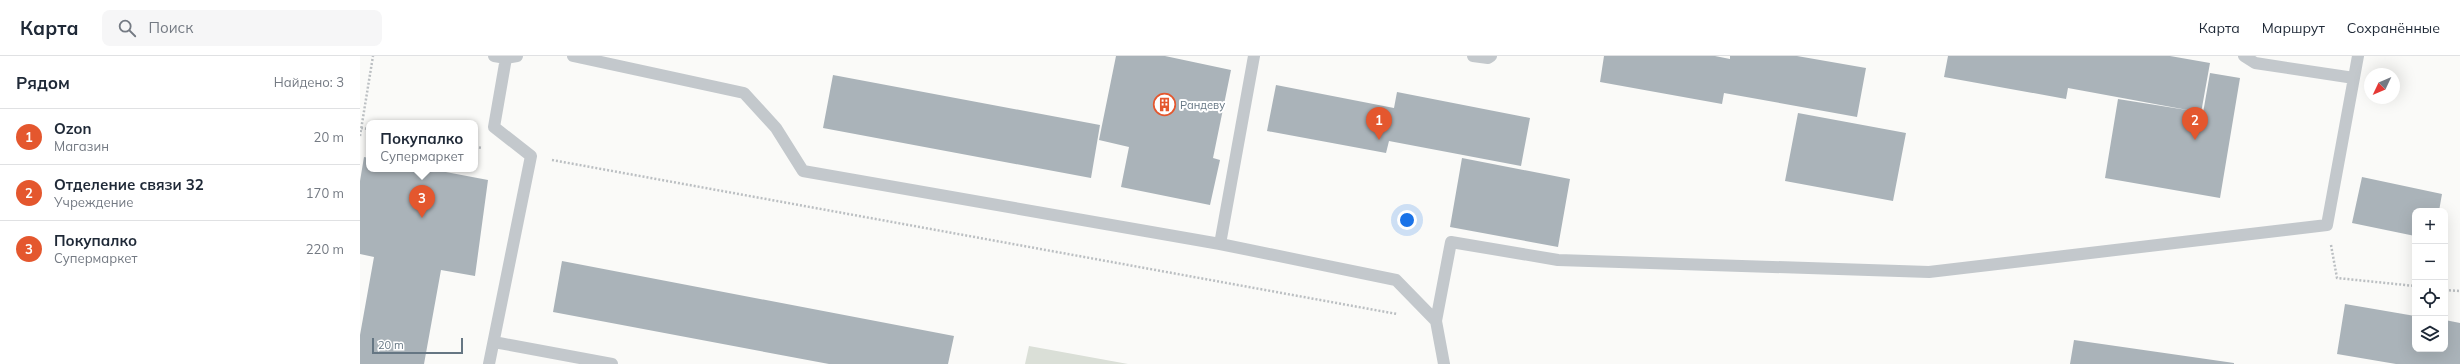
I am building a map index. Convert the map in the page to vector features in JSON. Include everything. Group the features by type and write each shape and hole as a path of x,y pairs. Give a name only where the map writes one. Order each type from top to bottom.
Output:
{"lane":[{"path":"573,56 744,93 776,128 803,171 1220,244 1396,280 1436,322"},
{"path":"1220,244 1254,56"},
{"path":"1473,56 1488,58 1491,56"},
{"path":"2244,56 2255,63 2354,78"},
{"path":"1444,364 1436,322 1450,242 1558,260 1929,272 2327,225 2358,56"},
{"path":"489,364 531,156 494,127 506,57"},
{"path":"494,342 612,364"}],"path":[{"path":"360,136 374,56"},
{"path":"478,147 489,149"},
{"path":"531,156 1436,322"},
{"path":"2327,225 2337,278 2412,286"},
{"path":"2448,290 2460,291"}],"shaded area":[{"path":"1029,346 1128,364 1025,364"}],"building":[{"name":"Рандеву","path":"1116,56 1165,56 1231,70 1213,158 1220,160 1210,205 1121,187 1129,147 1099,140"},
{"path":"1604,56 1715,56 1730,59 1730,56 1797,56 1866,68 1857,117 1724,93 1722,104 1600,82"},
{"path":"1948,56 2170,56 2210,63 2201,113 2203,113 2210,73 2240,78 2220,198 2105,178 2118,99 2193,111 2068,88 2066,99 1944,77"},
{"path":"833,75 1100,125 1091,178 823,128"},
{"path":"1276,85 1394,108 1397,92 1530,118 1521,166 1389,141 1386,153 1267,131"},
{"path":"1798,113 1906,133 1893,201 1785,181"},
{"path":"364,157 366,157 366,172 446,172 488,180 475,276 441,270 424,364 360,364 360,335 374,257 360,254 360,181"},
{"path":"1462,158 1570,179 1558,247 1450,227"},
{"path":"2362,177 2442,194 2440,208 2412,208 2412,235 2352,223"},
{"path":"562,261 954,336 948,364 829,364 553,312"},
{"path":"2345,304 2412,315 2412,352 2448,352 2448,321 2460,323 2460,364 2396,364 2337,354"},
{"path":"2074,340 2234,363 2234,364 2070,364"}],"place":[{"name":"Рандеву","path":"1165,105"},
{"name":"Ozon","path":"1379,140"},
{"name":"Отделение связи 32","path":"2195,140"},
{"name":"Покупалко","path":"422,218"}]}
